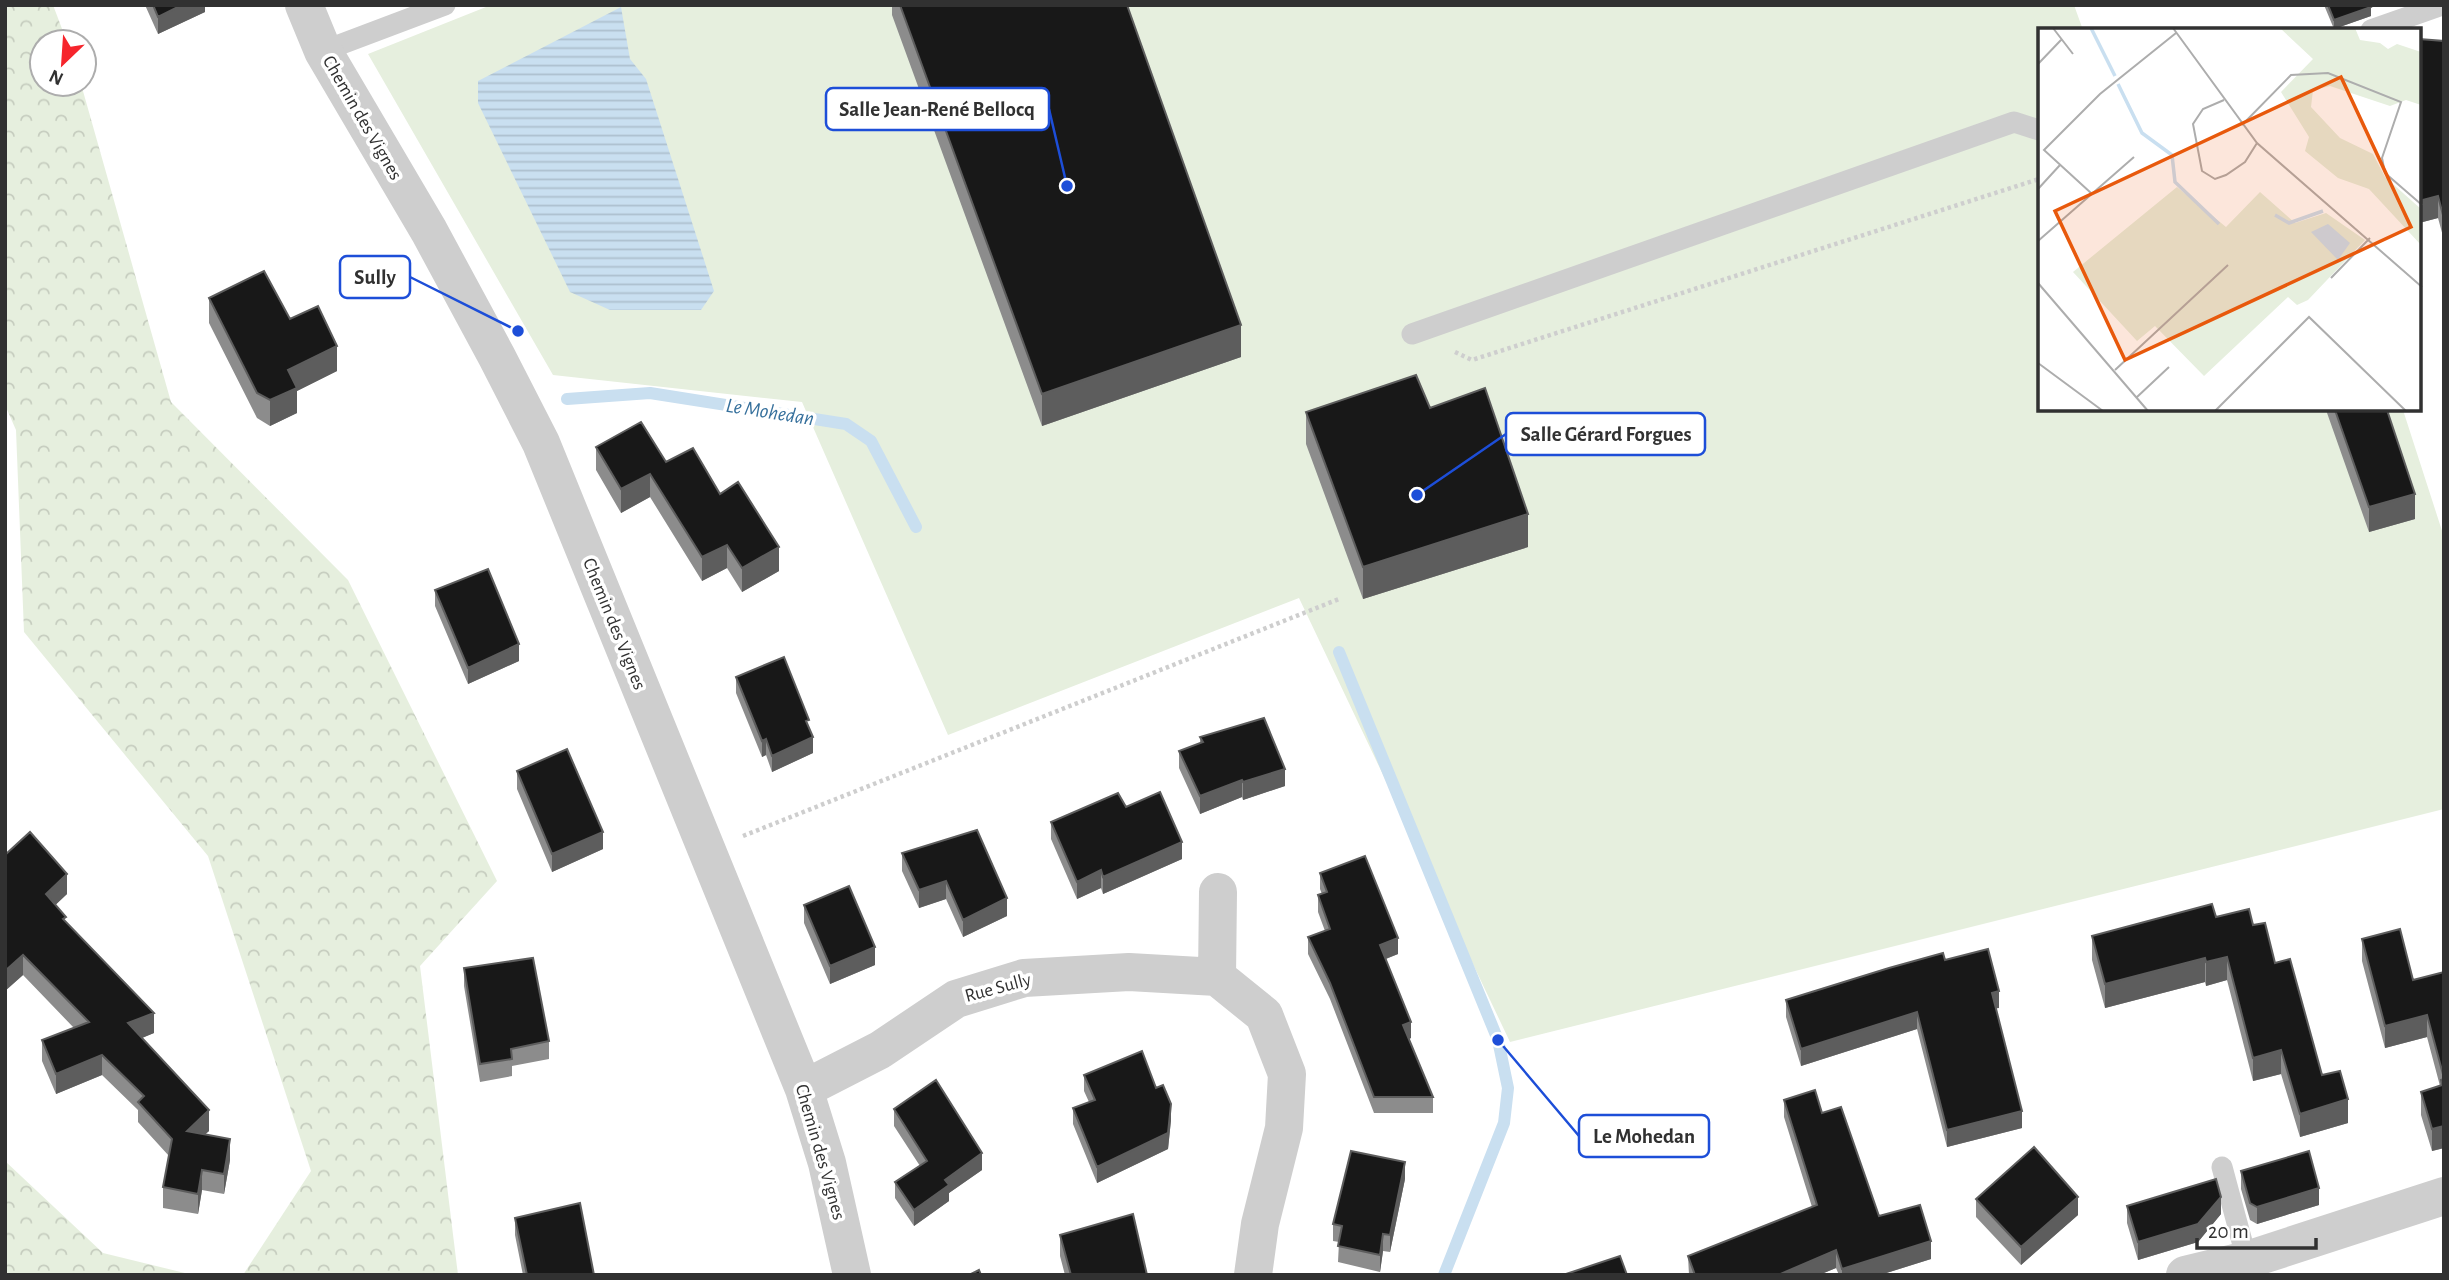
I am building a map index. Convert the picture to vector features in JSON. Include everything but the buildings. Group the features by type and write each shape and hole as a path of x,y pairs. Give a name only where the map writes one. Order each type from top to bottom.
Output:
{"street":[{"name":"Chemin des Vignes","path":"304,5 323,51 429,231 541,443 804,1089 827,1163 844,1272"},
{"path":"1218,892 1217,977 1264,1015 1287,1074 1284,1128 1260,1224 1253,1275"},
{"name":"Rue Sully","path":"804,1089 880,1050 956,999 1024,978 1129,972 1217,977"},
{"path":"2185,1275 2247,1260 2444,1196"}],"lane":[{"path":"323,51 445,5"},
{"path":"2377,28 2442,5"},
{"path":"1412,334 2014,122 2038,130"},
{"path":"2222,1167 2247,1260"}],"path":[{"path":"1412,334 1472,360 2038,179"},
{"path":"706,851 1339,598"}],"green space":[{"path":"5,5 53,5 62,28 28,28 28,98 85,98 171,402 348,580 497,881 420,966 458,1275 243,1275 311,1171 208,856 24,632 16,430 5,405"},
{"path":"491,5 2074,5 2082,28 2038,28 2038,411 2403,411 2444,537 2444,809 1510,1042 1299,598 948,735 802,402 553,375 368,54"},
{"path":"5,1161 103,1253 193,1275 5,1275"}],"water":[{"path":"621,7 630,59 646,79 714,291 701,310 610,310 570,292 478,103 478,81"}],"waterway":[{"name":"Le Mohedan","path":"567,399 650,393 846,424 871,441 916,527"},
{"name":"Le Mohedan","path":"1339,652 1498,1040 1508,1088 1504,1123 1444,1275"}],"place":[{"name":"Salle Jean-René Bellocq","path":"1067,186"},
{"name":"Sully","path":"518,331"},
{"name":"Salle Gérard Forgues","path":"1417,495"},
{"name":"Le Mohedan","path":"1498,1040"}]}
